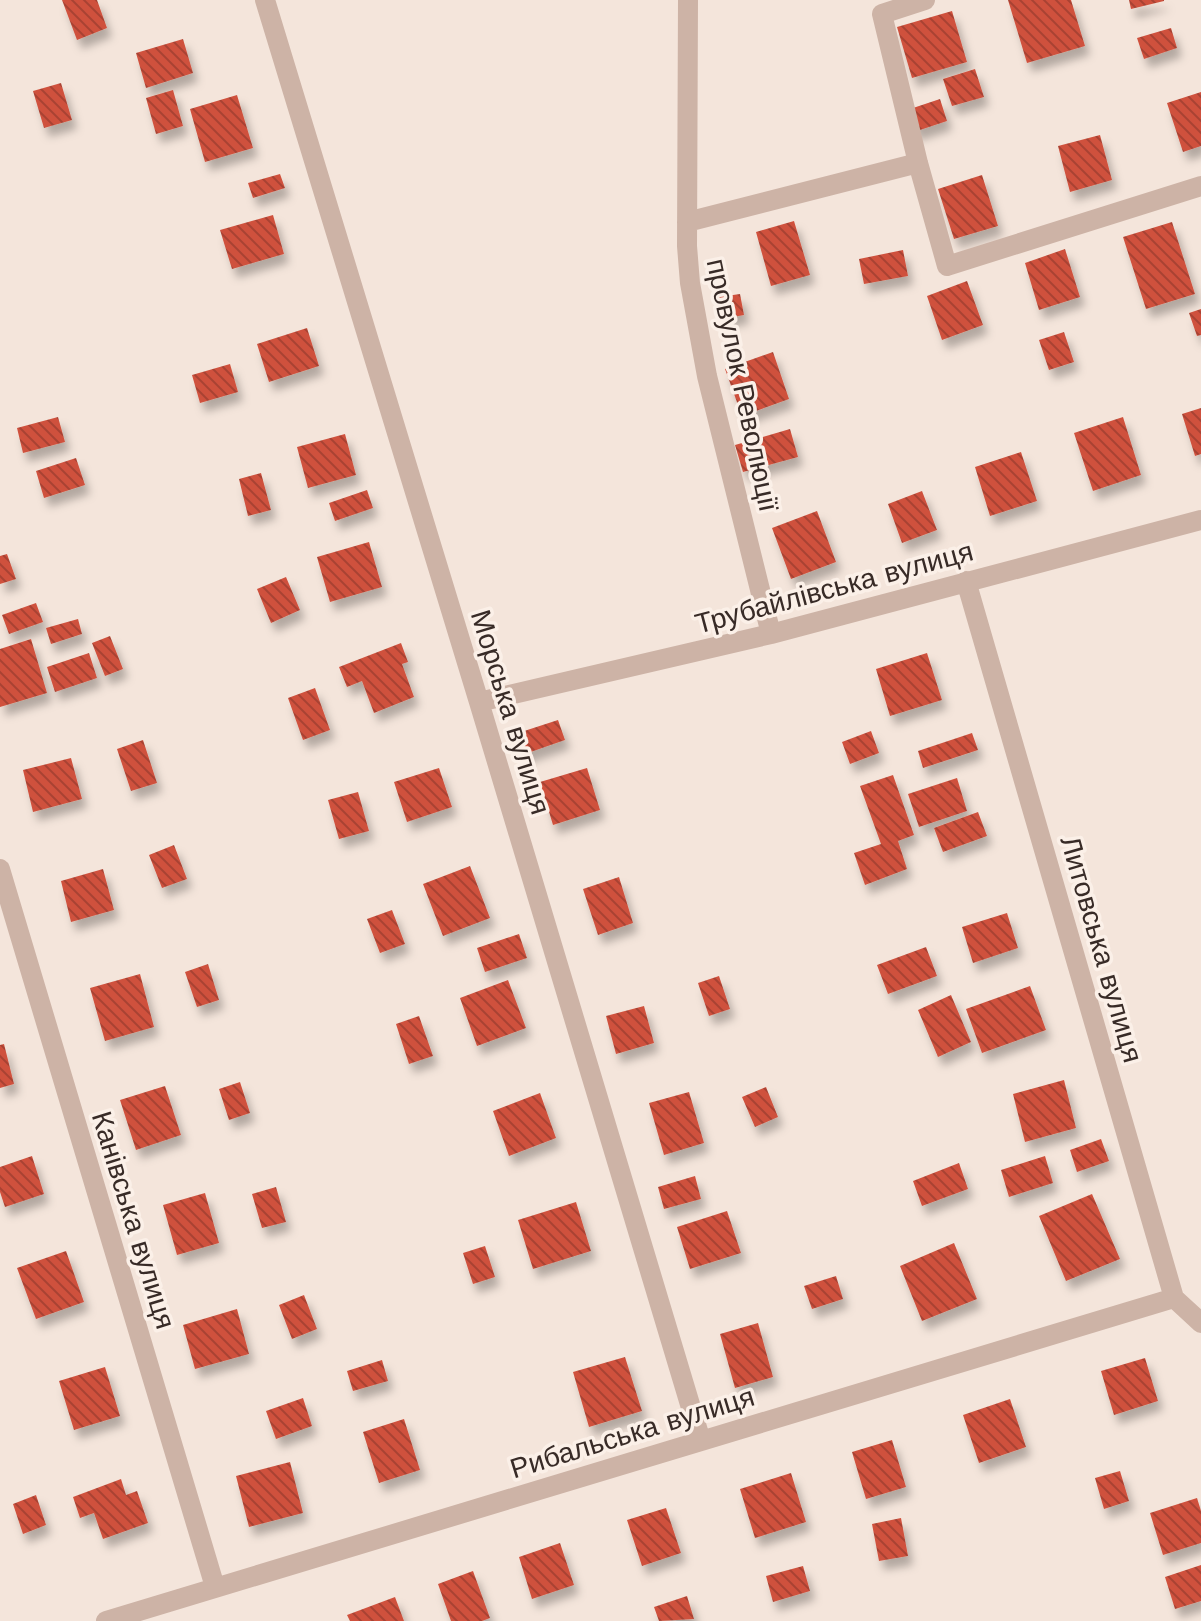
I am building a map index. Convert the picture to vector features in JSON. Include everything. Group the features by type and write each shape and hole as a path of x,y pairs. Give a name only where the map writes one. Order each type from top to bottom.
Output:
{"street":[{"name":"Морська вулиця","path":"265,0 701,1441"},
{"name":"провулок Революції","path":"688,0 687,222 690,283 707,376 771,634"},
{"path":"925,0 882,14 947,266 1201,186"},
{"path":"687,222 918,163"},
{"name":"Трубайлівська вулиця","path":"479,702 771,634 1201,520"},
{"name":"Литовська вулиця","path":"966,581 1174,1298"},
{"name":"Канівська вулиця","path":"0,869 215,1587"},
{"path":"1174,1298 1201,1323"},
{"name":"Рибальська вулиця","path":"106,1621 1174,1298"}],"building":[{"path":"62,0 97,0 107,28 77,40"},
{"path":"1008,0 1071,0 1085,46 1027,63"},
{"path":"1129,0 1164,0 1164,1 1131,9"},
{"path":"952,11 967,62 912,78 897,27"},
{"path":"1171,28 1177,48 1144,59 1137,38"},
{"path":"183,39 193,73 146,88 136,53"},
{"path":"975,69 984,97 952,106 943,79"},
{"path":"61,83 72,120 44,128 33,91"},
{"path":"173,90 183,126 156,134 146,98"},
{"path":"1201,92 1201,146 1183,152 1167,103"},
{"path":"237,95 253,148 205,162 190,109"},
{"path":"940,99 947,121 914,132 907,110"},
{"path":"1100,135 1112,180 1070,192 1058,146"},
{"path":"280,174 285,188 253,198 248,183"},
{"path":"982,175 998,226 954,239 938,189"},
{"path":"273,215 284,254 232,269 220,230"},
{"path":"794,221 810,275 771,286 756,232"},
{"path":"1172,222 1195,294 1146,309 1123,237"},
{"path":"1065,249 1080,297 1039,310 1025,263"},
{"path":"903,250 908,276 864,284 859,259"},
{"path":"967,281 983,325 942,340 927,296"},
{"path":"740,294 744,315 722,319 719,297"},
{"path":"1201,309 1201,335 1197,336 1189,313"},
{"path":"307,328 319,366 269,382 257,344"},
{"path":"1064,332 1074,362 1049,370 1039,340"},
{"path":"773,352 789,399 742,416 725,369"},
{"path":"230,364 238,392 200,403 192,375"},
{"path":"1201,408 1201,454 1195,456 1182,414"},
{"path":"58,417 65,442 23,453 17,428"},
{"path":"1123,417 1141,475 1093,491 1074,433"},
{"path":"790,429 798,457 743,472 735,445"},
{"path":"345,434 356,475 308,488 297,447"},
{"path":"1021,452 1037,501 990,516 975,467"},
{"path":"76,458 85,485 44,498 36,471"},
{"path":"261,473 271,510 248,516 239,479"},
{"path":"367,490 373,508 335,521 329,503"},
{"path":"922,491 937,530 902,543 888,504"},
{"path":"817,511 836,562 791,579 772,528"},
{"path":"369,542 382,587 330,602 317,557"},
{"path":"7,554 16,579 0,584 0,556"},
{"path":"286,577 300,610 271,623 257,589"},
{"path":"36,603 43,622 9,634 2,615"},
{"path":"78,619 82,634 51,644 46,628"},
{"path":"110,636 123,669 105,676 92,643"},
{"path":"31,639 47,693 0,707 0,649"},
{"path":"401,643 408,662 402,664 414,697 374,713 362,681 347,687 339,667"},
{"path":"89,653 97,678 55,692 47,667"},
{"path":"927,653 942,700 890,716 876,669"},
{"path":"315,688 330,730 303,740 288,698"},
{"path":"558,720 565,740 522,755 515,734"},
{"path":"871,731 879,753 850,764 842,742"},
{"path":"972,733 978,750 923,768 918,751"},
{"path":"143,740 157,783 131,791 117,749"},
{"path":"71,758 82,799 33,812 23,770"},
{"path":"439,768 452,807 407,822 394,782"},
{"path":"587,768 600,810 553,825 540,782"},
{"path":"893,775 914,835 898,841 907,869 865,885 854,853 881,844 860,786"},
{"path":"957,778 967,811 919,827 908,794"},
{"path":"358,792 369,831 339,839 328,800"},
{"path":"978,812 987,836 943,852 934,828"},
{"path":"174,845 187,879 162,888 149,855"},
{"path":"470,866 490,918 443,936 423,884"},
{"path":"103,869 114,910 71,922 61,881"},
{"path":"619,877 633,923 598,935 583,889"},
{"path":"392,910 405,944 380,953 367,919"},
{"path":"1007,913 1018,948 973,963 962,927"},
{"path":"519,934 527,958 485,972 477,948"},
{"path":"926,947 937,976 888,994 877,965"},
{"path":"208,964 219,1000 197,1007 185,972"},
{"path":"140,974 154,1027 105,1041 90,988"},
{"path":"719,976 730,1009 709,1016 698,983"},
{"path":"508,980 526,1028 477,1046 460,998"},
{"path":"1030,986 1046,1030 982,1053 966,1009"},
{"path":"951,995 971,1042 938,1057 918,1010"},
{"path":"644,1006 654,1043 616,1054 606,1016"},
{"path":"419,1016 433,1056 409,1064 396,1024"},
{"path":"4,1044 14,1084 0,1088 0,1045"},
{"path":"1064,1080 1076,1128 1025,1142 1013,1094"},
{"path":"240,1082 250,1113 229,1120 219,1089"},
{"path":"165,1086 181,1135 136,1150 120,1100"},
{"path":"766,1087 778,1117 755,1127 742,1097"},
{"path":"689,1092 704,1143 664,1155 649,1103"},
{"path":"540,1093 556,1138 509,1156 493,1111"},
{"path":"1101,1139 1109,1161 1077,1172 1070,1150"},
{"path":"32,1156 44,1194 5,1207 0,1192 0,1167"},
{"path":"1045,1156 1053,1183 1009,1197 1001,1170"},
{"path":"959,1163 968,1189 922,1206 913,1181"},
{"path":"695,1176 701,1199 664,1209 658,1187"},
{"path":"276,1187 286,1222 262,1228 252,1194"},
{"path":"205,1193 219,1243 177,1255 163,1205"},
{"path":"1092,1194 1120,1259 1066,1281 1039,1216"},
{"path":"576,1202 591,1251 533,1269 518,1220"},
{"path":"727,1211 741,1253 690,1269 677,1227"},
{"path":"954,1243 977,1299 922,1321 900,1266"},
{"path":"485,1246 495,1277 473,1284 463,1253"},
{"path":"66,1251 84,1302 36,1319 17,1268"},
{"path":"836,1276 843,1299 812,1309 804,1286"},
{"path":"304,1295 317,1329 292,1339 279,1305"},
{"path":"237,1309 249,1354 195,1369 183,1325"},
{"path":"758,1323 773,1377 735,1388 720,1334"},
{"path":"625,1357 642,1411 589,1427 573,1372"},
{"path":"1145,1358 1158,1401 1114,1415 1101,1371"},
{"path":"382,1360 388,1381 353,1391 347,1371"},
{"path":"105,1367 120,1416 74,1430 59,1381"},
{"path":"303,1398 312,1426 276,1439 266,1411"},
{"path":"1010,1399 1026,1447 979,1463 963,1415"},
{"path":"404,1419 420,1470 379,1483 363,1432"},
{"path":"892,1440 906,1487 866,1499 852,1452"},
{"path":"290,1462 303,1513 249,1527 236,1476"},
{"path":"1120,1471 1129,1501 1104,1509 1095,1478"},
{"path":"791,1473 806,1522 755,1538 740,1489"},
{"path":"121,1479 126,1495 137,1491 148,1523 103,1539 94,1513 80,1518 73,1497"},
{"path":"36,1495 46,1525 23,1534 13,1504"},
{"path":"1197,1498 1201,1511 1201,1543 1163,1555 1150,1513"},
{"path":"666,1508 681,1553 642,1566 627,1520"},
{"path":"901,1518 908,1556 879,1561 872,1524"},
{"path":"560,1543 574,1585 532,1599 519,1557"},
{"path":"1201,1565 1201,1601 1175,1609 1165,1577"},
{"path":"803,1566 810,1591 773,1602 766,1576"},
{"path":"473,1571 490,1618 451,1621 438,1584"},
{"path":"687,1596 694,1619 659,1621 654,1607"},
{"path":"395,1597 404,1621 350,1621 347,1615"}]}
